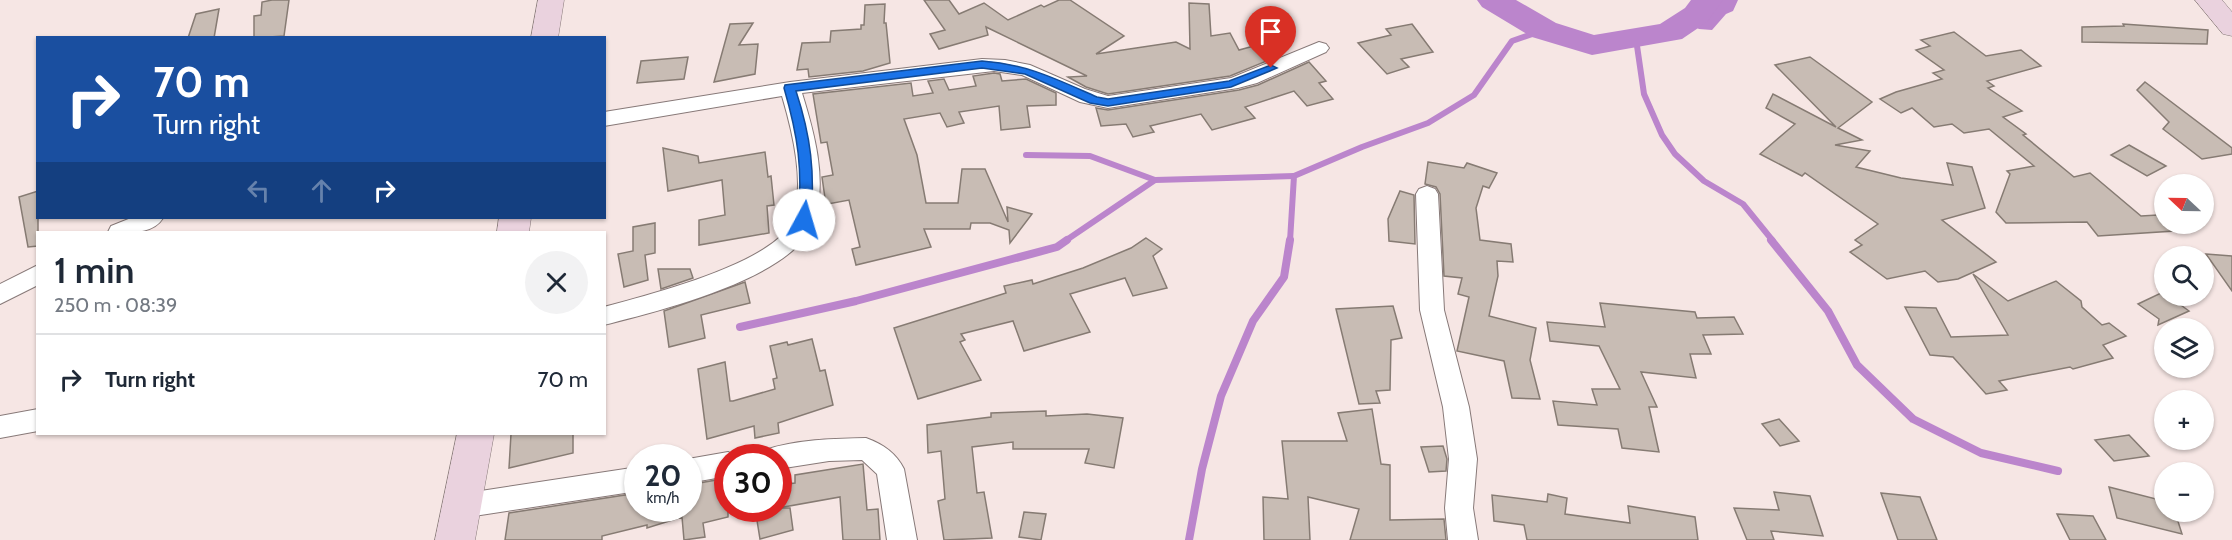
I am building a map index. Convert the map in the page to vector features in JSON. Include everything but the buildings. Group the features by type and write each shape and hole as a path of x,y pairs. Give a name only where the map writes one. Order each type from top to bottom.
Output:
{"street":[{"path":"544,36 551,0"},
{"path":"2208,0 2232,28"},
{"path":"606,119 790,88 982,64 1029,71 1094,101 1108,102 1231,84 1250,79 1319,48"},
{"path":"606,315 701,286 777,252 792,238 804,220 808,184 802,128 790,88"},
{"path":"1427,194 1432,310 1456,407 1463,459 1460,508 1463,540"},
{"path":"121,231 149,219"},
{"path":"0,295 36,275"},
{"path":"0,427 36,420"},
{"path":"475,435 458,523 624,482"},
{"path":"792,456 829,450 866,449 877,455 890,469 902,540"}],"shaded area":[{"path":"1698,0 1738,0 1733,11 1726,14 1712,30 1699,29 1691,25 1696,15"}],"waterway":[{"path":"1493,0 1544,30 1592,45 1670,32 1696,15 1707,0"},
{"path":"1294,176 1362,147 1428,123 1474,95 1512,41 1544,30"},
{"path":"1636,39 1644,94 1662,135 1675,154 1704,181 1743,204 1773,241"},
{"path":"1026,155 1090,156 1155,180"},
{"path":"1155,180 1294,176"},
{"path":"1290,241 1294,176"},
{"path":"1065,241 1155,180"},
{"path":"740,327 856,301 1057,247 1067,240"},
{"path":"1189,540 1202,469 1221,396 1253,321 1284,277 1290,240"},
{"path":"1771,240 1828,311 1857,365 1913,419 1981,453 2058,471"}],"route":[{"path":"804,220 808,184 802,128 790,88 982,64 1029,71 1094,101 1108,102 1231,84 1250,79 1271,68"}]}
